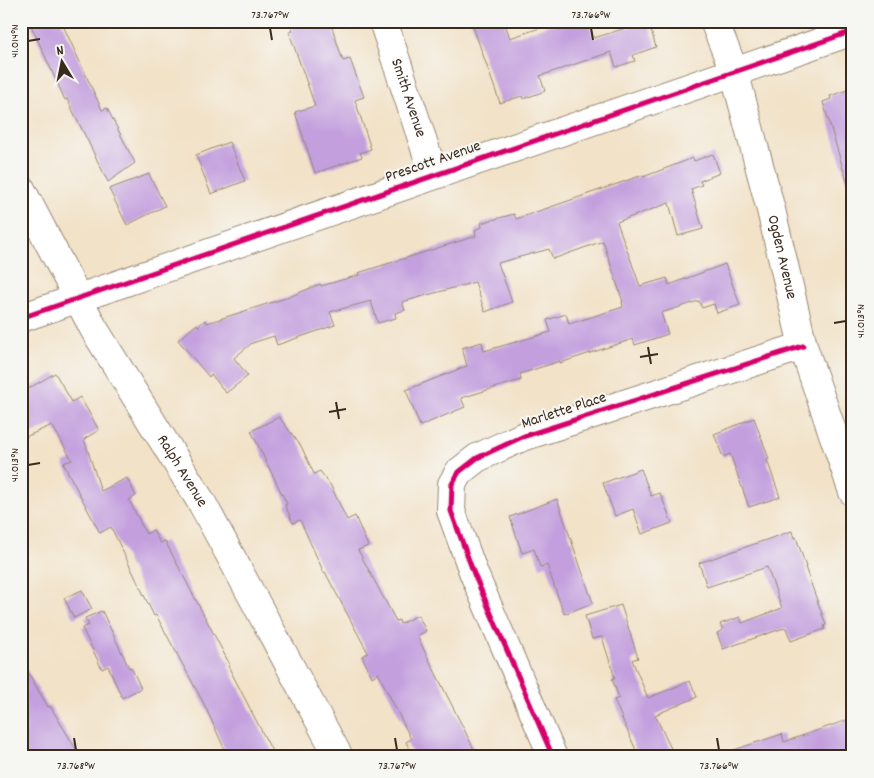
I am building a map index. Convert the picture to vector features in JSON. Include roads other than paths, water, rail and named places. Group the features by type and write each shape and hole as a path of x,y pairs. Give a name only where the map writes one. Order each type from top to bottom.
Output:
{"street":[{"name":"Smith Avenue","path":"383,21 434,175"},
{"name":"Ogden Avenue","path":"714,21 734,71 771,210 802,346 853,492"},
{"name":"Prescott Avenue","path":"21,318 853,31"},
{"name":"Ralph Avenue","path":"21,189 94,329 202,503 339,757"},
{"name":"Marlette Place","path":"553,757 474,574 451,511 452,484 459,472 477,458 522,437 802,346"}]}
